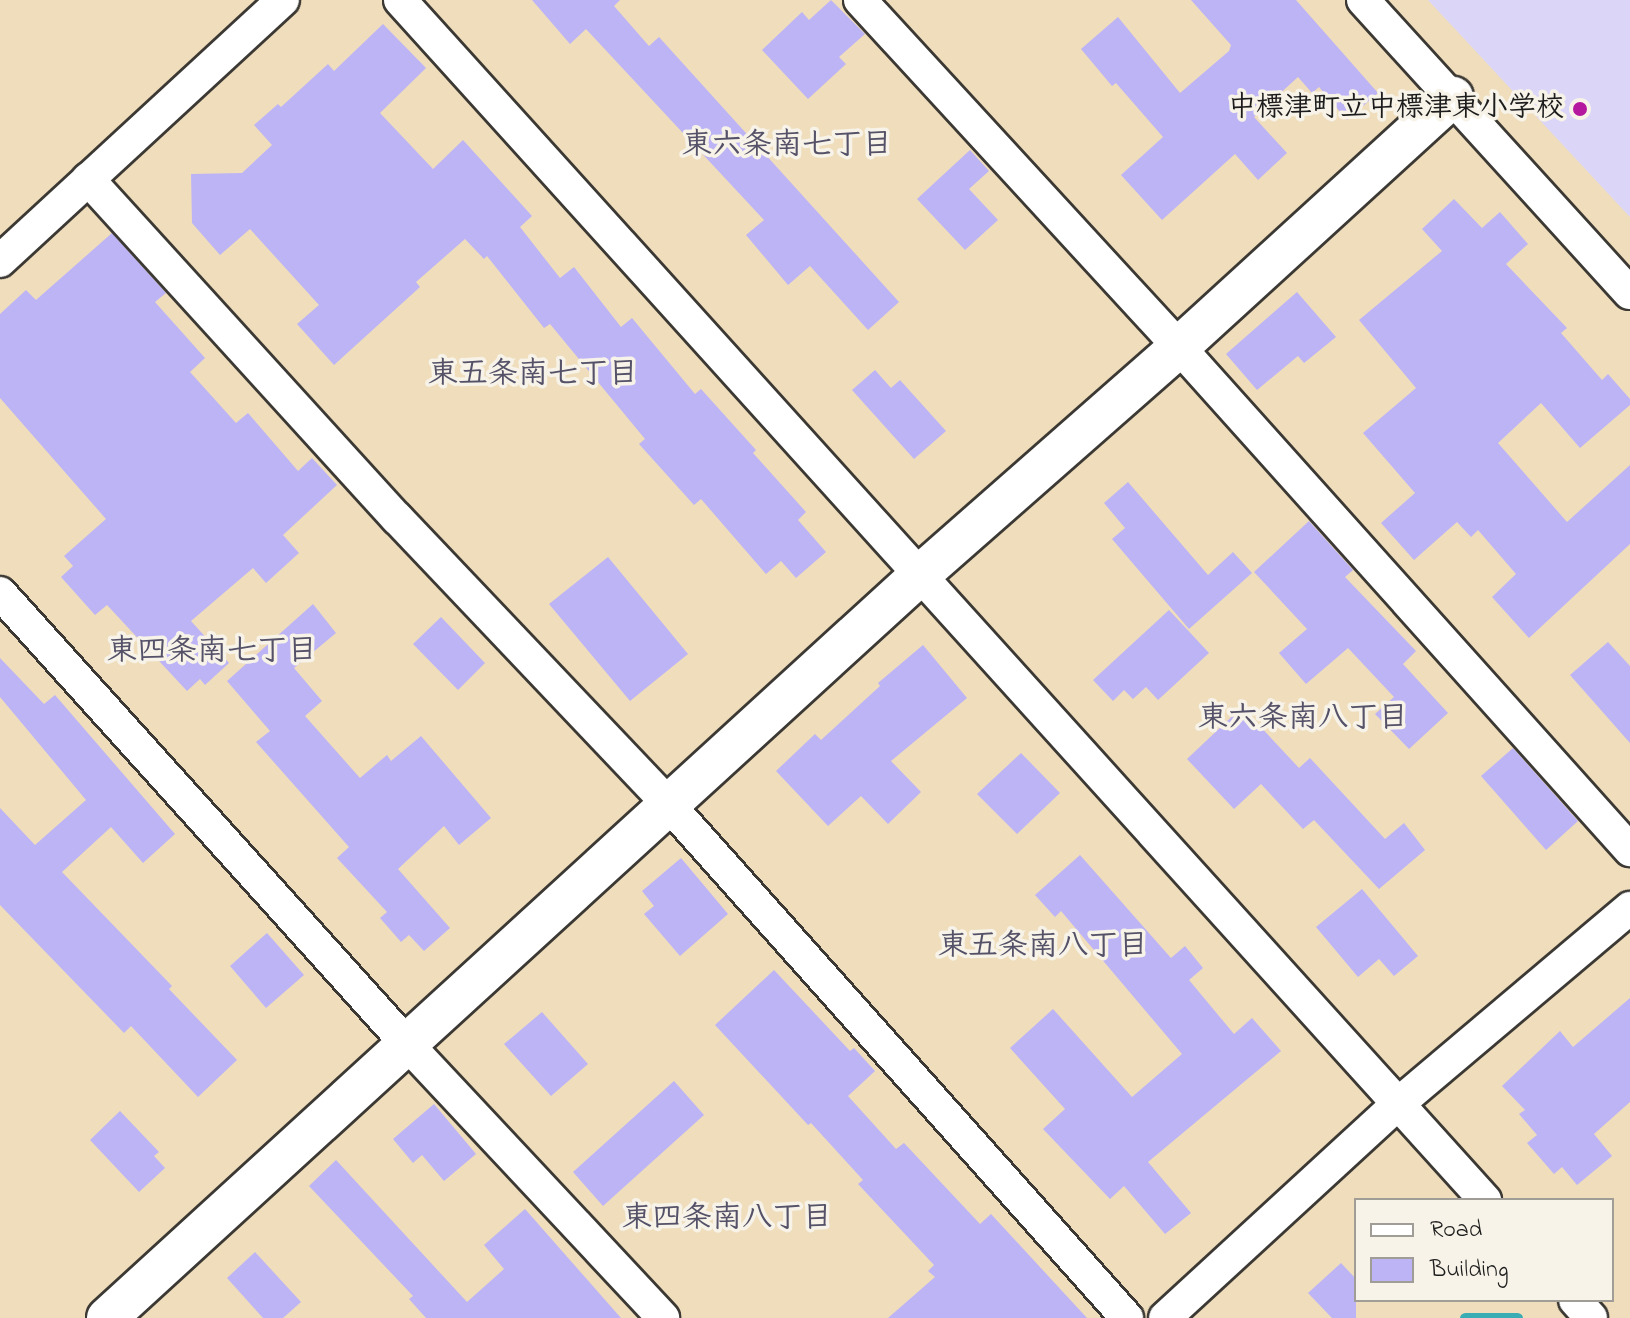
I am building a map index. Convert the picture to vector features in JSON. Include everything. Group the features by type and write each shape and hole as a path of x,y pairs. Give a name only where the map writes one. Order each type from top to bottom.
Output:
{"street":[{"path":"0,261 283,0"},
{"path":"400,0 922,573 1483,1198"},
{"path":"860,0 1179,347 1630,850"},
{"path":"1363,0 1630,293"},
{"path":"107,1318 922,573 1179,347 1453,97"},
{"path":"88,179 397,518 669,805 1127,1318"},
{"path":"0,593 407,1044 663,1318"},
{"path":"1165,1318 1398,1104 1630,908"},
{"path":"1577,1302 1591,1318"}],"shaded area":[{"name":"中標津町立中標津東小学校","path":"1428,0 1630,0 1630,217"}],"building":[{"path":"532,0 620,0 614,6 649,46 659,37 899,302 868,330 810,266 788,285 746,235 764,220 586,29 570,44"},
{"path":"831,0 865,34 839,57 846,64 808,99 762,50 802,12 809,20"},
{"path":"1191,0 1296,0 1378,93 1347,120 1319,87 1312,93 1298,77 1254,117 1287,153 1258,180 1235,154 1162,220 1121,175 1163,137 1116,83 1112,86 1081,49 1118,17 1180,93 1229,51 1231,45"},
{"path":"383,24 426,68 380,113 433,169 463,140 532,216 520,227 560,278 574,267 621,327 632,318 695,394 701,389 756,450 753,453 806,512 798,520 826,552 796,578 781,561 766,574 701,499 694,505 639,444 645,439 550,324 544,328 487,256 484,259 465,239 416,282 420,287 334,365 297,324 319,305 250,229 220,255 192,223 191,174 242,173 272,145 254,125 278,104 281,107 328,64 334,71"},
{"path":"970,150 989,171 969,189 998,220 965,250 917,199"},
{"path":"1454,199 1482,228 1500,212 1528,244 1506,264 1567,328 1561,333 1602,380 1608,374 1630,399 1630,405 1580,448 1541,403 1498,443 1567,522 1630,465 1630,544 1529,638 1492,597 1516,574 1478,530 1471,537 1457,522 1414,560 1381,523 1415,493 1363,433 1416,388 1359,320 1442,251 1422,229"},
{"path":"112,233 166,293 155,302 205,358 190,372 236,423 248,413 298,471 312,458 337,485 283,535 299,553 266,583 253,568 191,621 229,663 205,685 200,679 187,691 107,605 95,615 61,577 73,566 64,556 106,519 0,398 0,314 26,290 36,300"},
{"path":"1297,292 1336,337 1304,363 1298,356 1257,390 1226,354"},
{"path":"875,370 891,388 900,380 946,431 914,459 852,390"},
{"path":"1128,482 1208,575 1233,552 1252,573 1189,629 1112,539 1125,528 1104,503"},
{"path":"1309,521 1353,570 1345,577 1416,651 1403,664 1448,713 1409,749 1375,714 1394,697 1348,648 1306,684 1279,653 1307,629 1254,572"},
{"path":"608,557 688,654 630,701 549,604"},
{"path":"313,604 336,633 294,668 322,701 305,716 360,778 387,755 391,761 421,736 491,818 459,845 444,826 398,869 450,928 424,951 409,935 401,942 380,918 387,912 337,858 349,847 256,742 270,731 227,681"},
{"path":"1169,610 1209,653 1158,700 1146,687 1133,699 1124,690 1113,701 1093,680"},
{"path":"441,617 485,663 458,690 413,644"},
{"path":"1608,642 1630,666 1630,743 1570,675"},
{"path":"923,645 967,698 891,761 921,792 888,824 861,796 828,826 776,771 815,734 821,740 880,686 878,683"},
{"path":"0,658 44,704 55,695 175,834 143,863 111,827 62,872 172,986 169,989 237,1060 198,1097 131,1026 124,1033 0,905 0,808 35,845 86,800 0,697"},
{"path":"1242,707 1299,768 1310,758 1385,839 1404,823 1425,850 1379,889 1314,820 1303,829 1261,784 1234,809 1187,759"},
{"path":"1513,748 1578,821 1546,850 1481,776"},
{"path":"1021,753 1060,793 1017,834 977,794"},
{"path":"1080,855 1171,958 1185,946 1203,968 1189,980 1234,1034 1252,1018 1281,1051 1148,1162 1191,1213 1165,1234 1124,1186 1110,1199 1043,1129 1065,1109 1010,1048 1053,1009 1132,1097 1182,1054 1061,911 1055,917 1035,895"},
{"path":"681,858 728,914 680,956 644,914 654,906 642,891"},
{"path":"1362,889 1418,956 1394,976 1379,959 1358,977 1316,927"},
{"path":"267,933 304,975 266,1008 230,966"},
{"path":"774,970 850,1051 854,1048 875,1071 848,1096 896,1149 904,1143 980,1224 991,1214 1087,1318 888,1318 935,1277 928,1271 934,1265 858,1184 863,1180 811,1123 808,1125 715,1025"},
{"path":"1630,998 1630,1102 1594,1134 1612,1156 1577,1185 1562,1167 1554,1174 1527,1143 1537,1135 1519,1114 1525,1110 1502,1086 1560,1031 1573,1047"},
{"path":"542,1012 588,1064 551,1096 504,1044"},
{"path":"674,1081 704,1115 603,1206 573,1172"},
{"path":"434,1104 476,1154 444,1181 422,1155 413,1163 393,1139"},
{"path":"120,1111 159,1152 154,1156 165,1168 139,1192 90,1140"},
{"path":"336,1160 467,1302 504,1269 484,1245 525,1209 621,1318 426,1318 409,1299 413,1296 309,1186"},
{"path":"255,1252 301,1302 283,1318 263,1318 227,1278"},
{"path":"1341,1263 1354,1277 1356,1318 1332,1318 1308,1293"}],"waterway":[{"path":"1465,1318 1517,1318"}],"place":[{"name":"中標津町立中標津東小学校","path":"1580,109"}],"district":[{"name":"東六条南七丁目","path":"787,146"},
{"name":"東五条南七丁目","path":"533,375"},
{"name":"東四条南七丁目","path":"212,652"},
{"name":"東六条南八丁目","path":"1303,719"},
{"name":"東五条南八丁目","path":"1043,947"},
{"name":"東四条南八丁目","path":"727,1219"}]}
